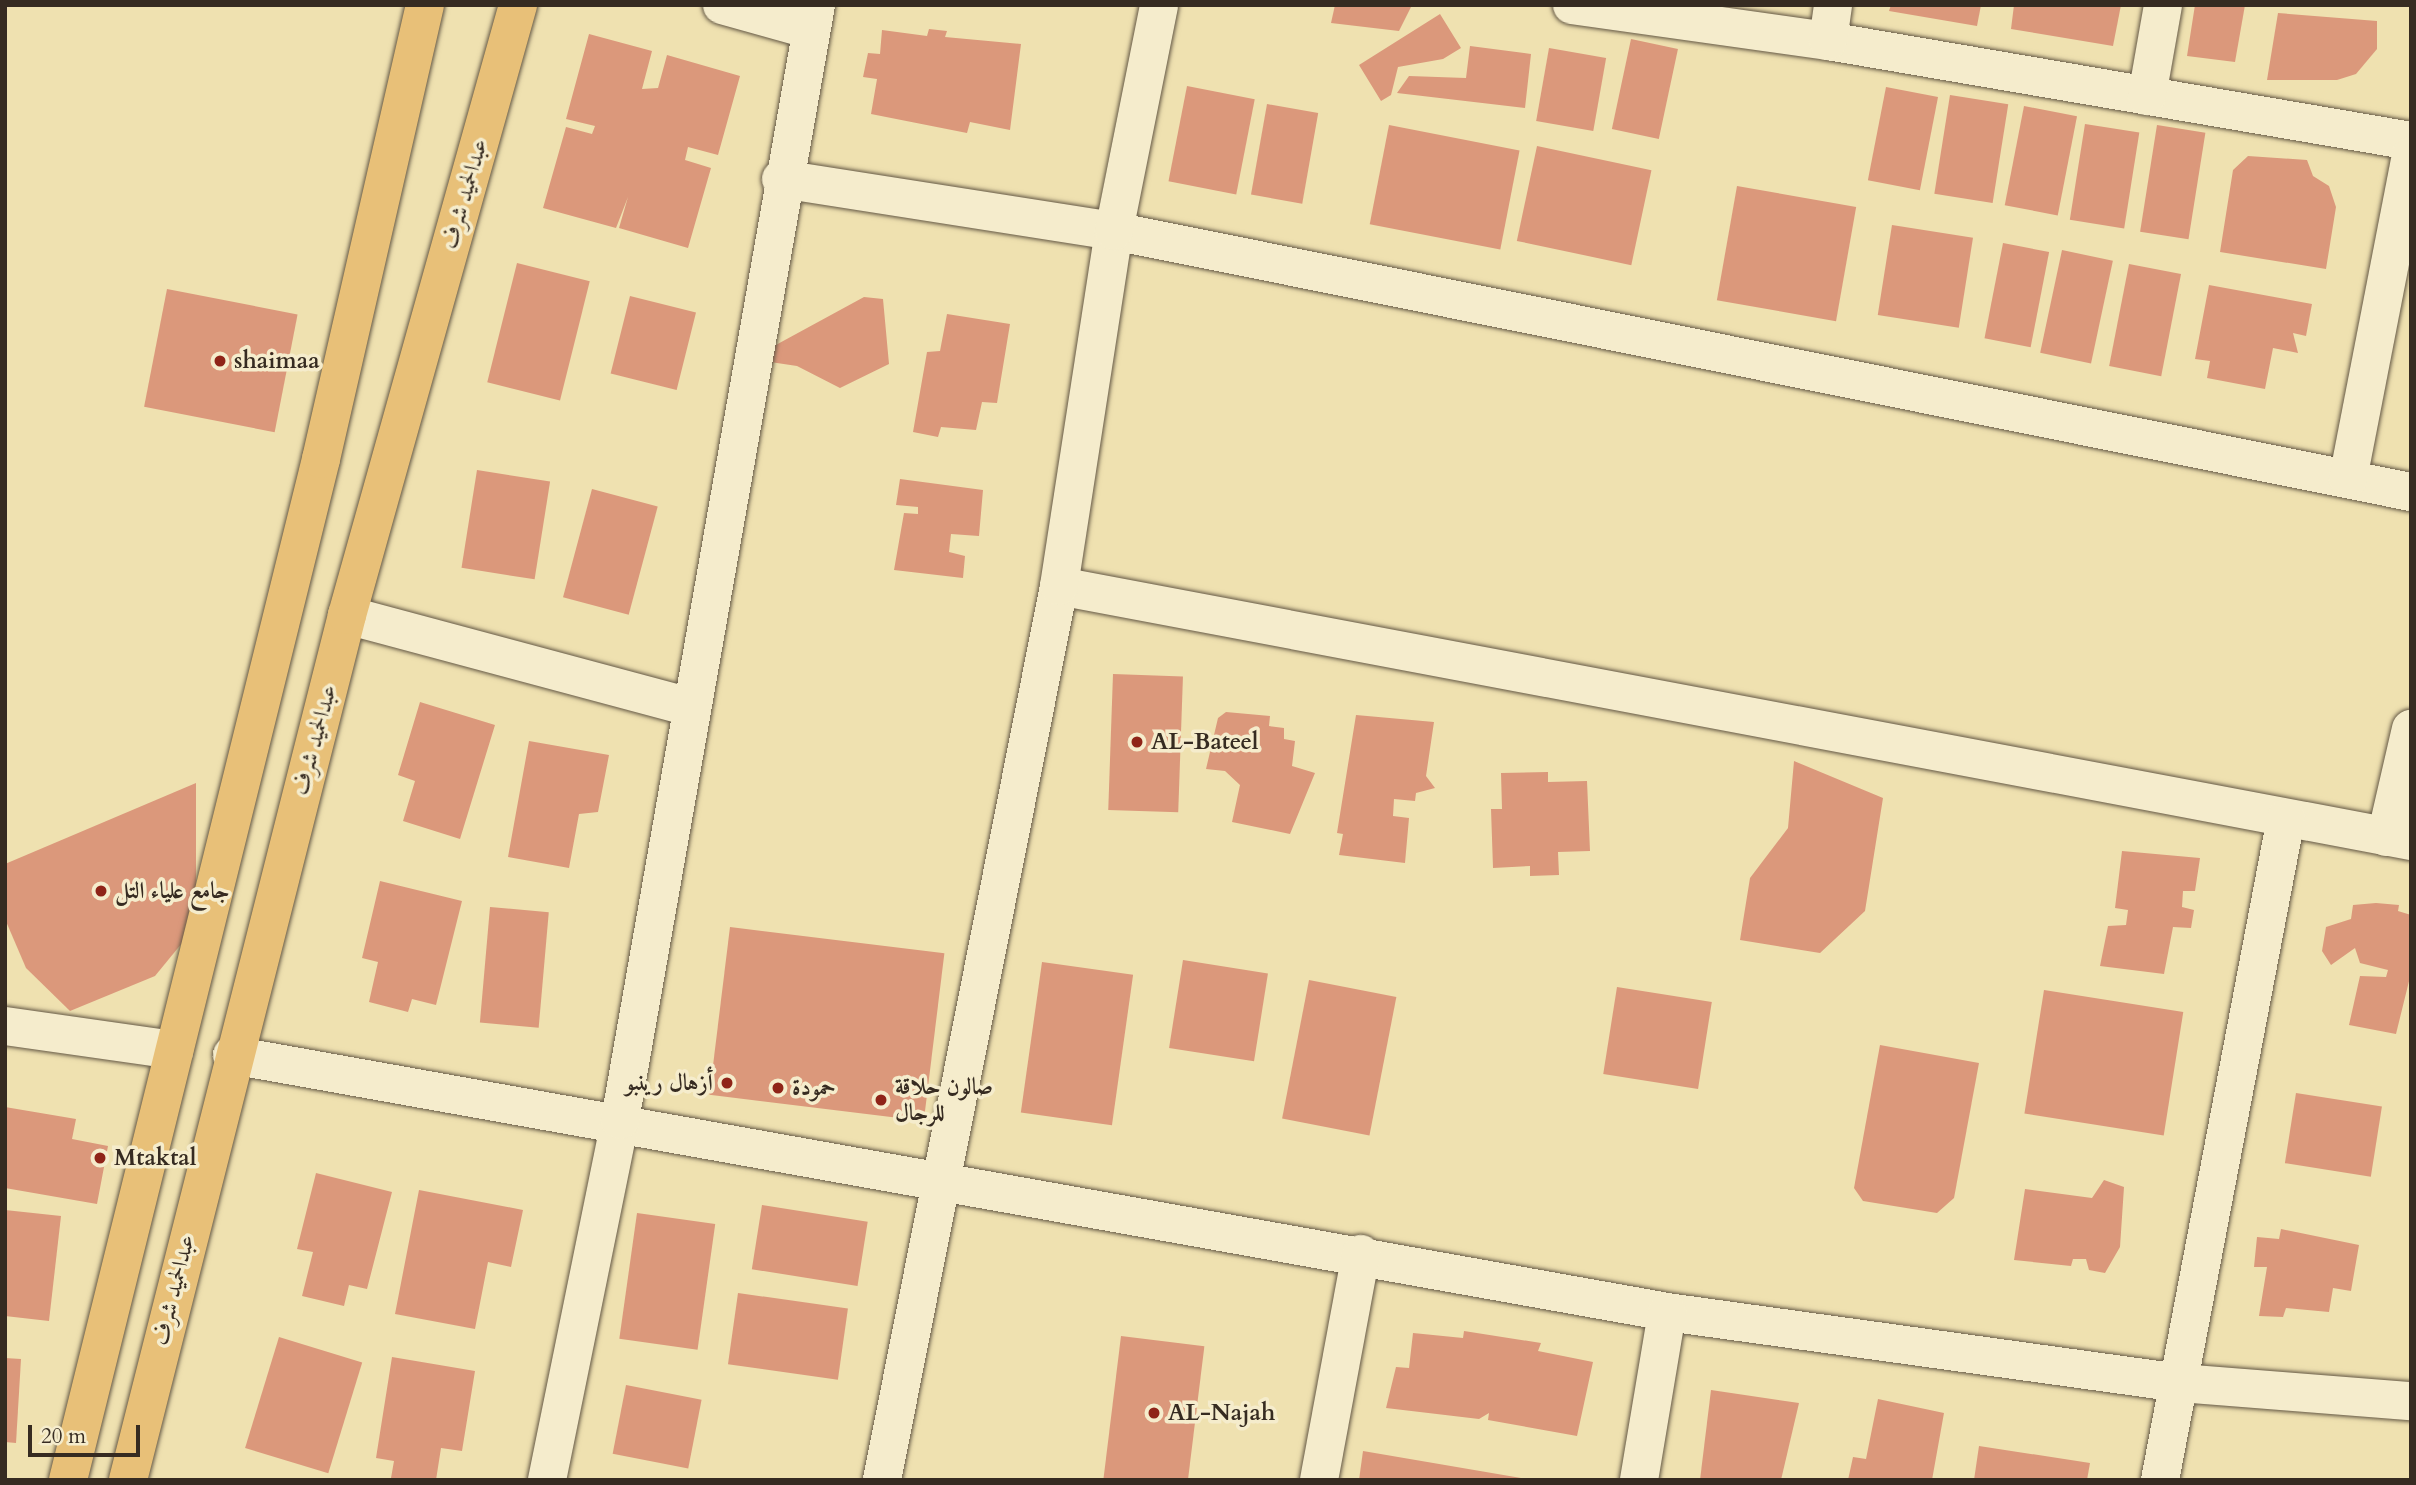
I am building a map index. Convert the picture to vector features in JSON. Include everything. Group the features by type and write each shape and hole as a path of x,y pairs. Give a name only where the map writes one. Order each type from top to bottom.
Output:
{"main road":[{"path":"68,1480 321,458 425,5"},
{"name":"عبدالحميد شرف","path":"128,1480 232,1055 347,615 518,5"}],"street":[{"path":"547,1480 620,1119 781,179 813,18 722,5"},
{"path":"882,1480 939,1177 1059,586 1114,232 1159,5"},
{"path":"1572,5 1830,23 2147,96 2411,141"},
{"path":"2147,96 2163,5"},
{"path":"2348,479 2398,311 2411,156"},
{"path":"781,179 1114,232 2411,492"},
{"path":"1059,586 2399,839 2411,729"},
{"path":"347,615 690,707"},
{"path":"2160,1480 2286,818"},
{"path":"5,1026 174,1050"},
{"path":"232,1055 620,1119 1667,1312 2180,1384 2411,1401"},
{"path":"1319,1480 1361,1254"},
{"path":"1639,1480 1667,1312"}],"building":[{"path":"1335,5 1412,5 1399,31 1331,23"},
{"path":"1891,5 1981,5 1977,26 1889,11"},
{"path":"2014,5 2121,5 2113,46 2011,29"},
{"path":"2195,5 2245,5 2235,62 2187,56"},
{"path":"2278,13 2377,21 2377,49 2356,74 2337,80 2267,80"},
{"path":"1440,14 1461,48 1443,59 1398,67 1391,95 1381,101 1359,65"},
{"path":"929,29 947,31 945,37 1021,44 1010,130 970,122 967,133 871,114 877,79 863,77 868,53 880,54 882,30 927,36"},
{"path":"589,34 652,51 642,89 658,88 667,55 740,76 718,155 688,147 685,160 711,168 688,248 619,228 628,197 616,228 543,208 566,127 592,134 595,126 566,119"},
{"path":"1631,39 1678,49 1659,139 1612,129"},
{"path":"1470,46 1531,54 1525,108 1397,93 1409,76 1466,78"},
{"path":"1549,48 1606,58 1593,131 1536,121"},
{"path":"1187,86 1255,99 1236,194 1168,181"},
{"path":"1886,87 1938,97 1920,190 1868,180"},
{"path":"1950,95 2008,104 1993,203 1934,194"},
{"path":"1267,104 1318,113 1302,204 1251,195"},
{"path":"2024,106 2077,116 2058,215 2005,205"},
{"path":"2085,124 2139,133 2124,228 2070,220"},
{"path":"1389,125 1520,150 1500,250 1370,224"},
{"path":"2157,125 2205,133 2189,239 2140,232"},
{"path":"1537,146 1651,170 1631,265 1517,241"},
{"path":"2248,156 2307,160 2313,176 2329,186 2336,207 2326,269 2220,252 2233,170"},
{"path":"1737,186 1856,207 1836,321 1717,300"},
{"path":"1892,225 1973,238 1959,328 1878,315"},
{"path":"2003,243 2049,252 2031,347 1984,338"},
{"path":"2062,250 2113,261 2091,364 2040,353"},
{"path":"517,263 590,281 560,400 487,382"},
{"path":"2129,264 2181,274 2161,376 2109,366"},
{"path":"2209,285 2312,304 2306,336 2293,333 2298,353 2273,348 2265,389 2207,378 2210,361 2195,359"},
{"name":"shaimaa","path":"167,289 298,314 275,432 144,407"},
{"path":"630,296 696,312 677,390 611,374"},
{"path":"864,297 883,299 889,364 840,388 797,366 750,359"},
{"path":"947,314 1010,324 997,403 982,402 976,430 941,427 938,437 913,432 927,352 940,351"},
{"path":"477,470 550,482 535,579 462,568"},
{"path":"900,479 983,490 979,536 951,534 949,552 965,556 963,578 894,570 904,513 918,514 918,507 896,505"},
{"path":"592,489 658,507 629,615 563,597"},
{"name":"AL-Bateel","path":"1113,674 1183,676 1178,812 1108,810"},
{"path":"420,702 495,725 460,839 403,821 415,781 398,775"},
{"path":"1226,712 1270,716 1269,726 1284,728 1284,739 1295,741 1292,766 1315,773 1290,834 1232,822 1240,785 1225,771 1206,769 1218,718"},
{"path":"1356,715 1434,722 1426,776 1435,788 1416,793 1415,801 1394,799 1393,816 1409,818 1405,863 1339,855 1343,834 1337,833"},
{"path":"529,741 609,755 598,812 579,814 569,868 508,857"},
{"path":"1794,761 1883,798 1865,911 1820,953 1740,940 1750,878 1788,828"},
{"path":"1548,772 1548,782 1587,781 1590,851 1558,852 1559,875 1530,876 1530,866 1493,868 1491,809 1502,809 1501,773"},
{"name":"جامع علياء التل","path":"196,783 196,926 155,976 70,1011 26,968 5,919 5,864"},
{"path":"2122,851 2200,858 2195,891 2183,891 2182,907 2194,910 2191,928 2173,927 2164,974 2100,966 2108,926 2126,925 2128,910 2115,908"},
{"path":"380,881 462,901 436,1005 412,999 408,1012 369,1002 378,962 362,958"},
{"path":"2353,905 2399,905 2398,911 2411,915 2411,973 2396,1034 2349,1025 2360,976 2386,977 2388,970 2360,963 2355,948 2331,965 2322,951 2326,927 2351,919"},
{"path":"490,907 549,912 539,1028 480,1023"},
{"path":"730,927 944,953 924,1121 709,1095"},
{"path":"1183,960 1268,973 1254,1061 1169,1048"},
{"path":"1042,962 1133,975 1112,1125 1021,1113"},
{"path":"1309,980 1396,997 1369,1135 1282,1118"},
{"path":"1617,987 1712,1002 1698,1089 1603,1074"},
{"path":"2044,990 2183,1012 2164,1136 2024,1113"},
{"path":"1880,1045 1979,1063 1954,1198 1937,1213 1863,1201 1854,1188"},
{"path":"2296,1093 2382,1107 2371,1177 2285,1163"},
{"path":"5,1107 76,1119 72,1139 108,1146 97,1204 5,1188"},
{"path":"316,1173 392,1192 367,1289 349,1285 344,1306 302,1296 313,1252 297,1249"},
{"path":"2104,1180 2124,1187 2120,1247 2105,1273 2089,1270 2086,1259 2073,1259 2071,1266 2014,1260 2025,1189 2092,1198"},
{"path":"419,1190 523,1210 511,1267 488,1262 475,1329 395,1314"},
{"path":"762,1205 868,1222 858,1286 752,1269"},
{"path":"5,1210 61,1216 49,1321 5,1316"},
{"path":"637,1213 715,1224 698,1350 619,1339"},
{"path":"2281,1229 2359,1245 2351,1291 2333,1288 2329,1312 2286,1308 2283,1317 2259,1316 2267,1267 2254,1267 2257,1237 2279,1239"},
{"path":"738,1293 848,1308 838,1380 728,1364"},
{"path":"1464,1331 1541,1343 1538,1351 1593,1362 1577,1436 1488,1420 1489,1413 1479,1419 1386,1408 1396,1367 1409,1368 1413,1333 1463,1338"},
{"name":"AL-Najah","path":"1121,1336 1204,1346 1188,1480 1103,1480"},
{"path":"279,1337 362,1362 328,1473 245,1448"},
{"path":"392,1357 475,1371 462,1451 441,1448 436,1480 391,1478 394,1461 376,1458"},
{"path":"5,1358 21,1359 16,1443 5,1442"},
{"path":"626,1385 702,1400 688,1468 613,1454"},
{"path":"1711,1390 1799,1403 1781,1480 1700,1480"},
{"path":"1878,1399 1944,1413 1932,1480 1848,1480 1853,1457 1866,1459"},
{"path":"1979,1446 2090,1463 2087,1480 1974,1480"},
{"path":"1363,1451 1521,1478 1521,1480 1359,1480"}],"place":[{"name":"shaimaa","path":"220,361"},
{"name":"AL-Bateel","path":"1137,742"},
{"name":"جامع علياء التل","path":"101,891"},
{"name":"أزهال رينبو","path":"727,1083"},
{"name":"حمودة","path":"778,1088"},
{"name":"صالون حلاقة للرجال","path":"881,1100"},
{"name":"Mtaktal","path":"100,1158"},
{"name":"AL-Najah","path":"1154,1413"}]}
